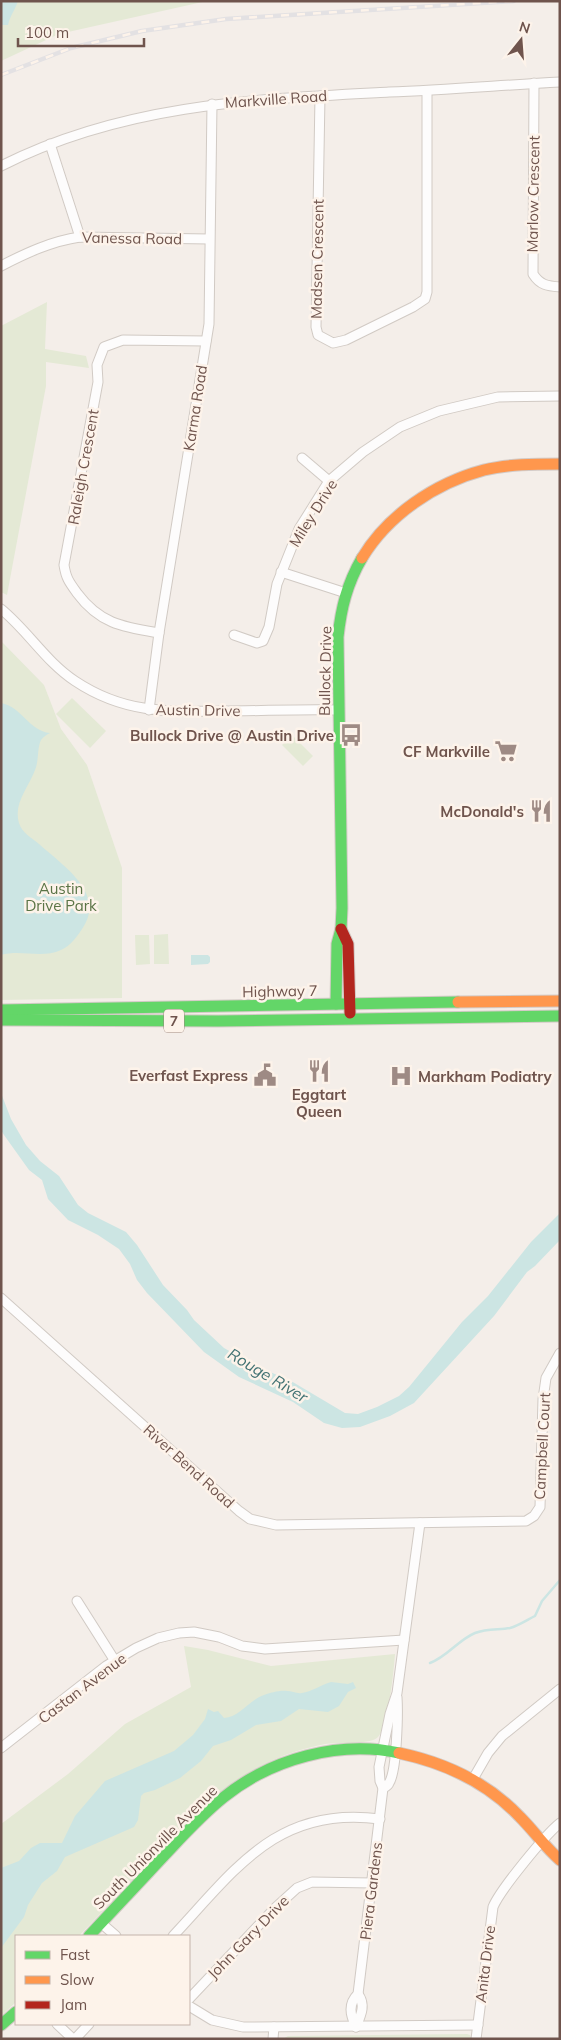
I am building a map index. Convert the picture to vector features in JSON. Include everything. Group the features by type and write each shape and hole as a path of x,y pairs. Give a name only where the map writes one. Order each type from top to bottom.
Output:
{"street":[{"name":"Markville Road","path":"1,166 50,144 116,122 212,104 560,82"},
{"name":"Marlow Crescent","path":"534,83 533,274 545,286 560,287"},
{"name":"Madsen Crescent","path":"320,96 316,327 318,335 333,342 346,340 413,307 425,299 427,292 427,91"},
{"name":"Karma Road","path":"149,710 159,633 206,341 210,297 209,239 212,104"},
{"path":"50,144 80,237"},
{"name":"Vanessa Road","path":"1,266 30,251 63,239 80,237 209,239"},
{"name":"Raleigh Crescent","path":"159,633 118,625 104,619 88,607 76,591 66,577 64,565 98,382 97,365 104,347 123,340 206,341"},
{"name":"Miley Drive","path":"234,635 257,643 263,641 269,627 277,584 299,528 329,481 363,452 400,427 439,411 498,397 560,396"},
{"path":"302,458 329,481"},
{"name":"Bullock Drive","path":"336,1004 337,944 341,929 338,644 346,593 375,540 402,512 432,491 461,476 485,470 526,465 560,464"},
{"path":"281,572 346,593"},
{"name":"Austin Drive","path":"1,609 15,621 54,664 73,680 92,691 120,703 149,710 201,712 339,710"},
{"name":"Bullock Drive","path":"341,929 348,944 350,1018"},
{"name":"Highway 7","path":"6,1015 350,1003 560,1002"},
{"name":"Highway 7","path":"6,1015 218,1021 560,1016"},
{"name":"River Bend Road","path":"1,1298 250,1519 276,1525 420,1523"},
{"name":"Campbell Court","path":"420,1523 526,1522 534,1516 540,1507 543,1399 546,1378 560,1353"},
{"name":"Piera Gardens","path":"356,2026 362,2014 363,2001 358,1994 383,1788 380,1781 379,1767 390,1714 397,1692 420,1523"},
{"path":"77,1601 115,1661"},
{"name":"Castan Avenue","path":"1,1748 115,1661 158,1638 179,1633 206,1634 242,1646 265,1649 404,1640"},
{"path":"473,1779 488,1753 502,1736 560,1689"},
{"name":"Piera Gardens","path":"383,1788 390,1784 395,1751 398,1716 397,1692"},
{"name":"South Unionville Avenue","path":"90,1935 209,1810 241,1784 276,1766 311,1754 346,1749 383,1749 438,1763 473,1779 508,1805 560,1860"},
{"path":"173,1935 249,1856 277,1836 316,1820 342,1816 380,1819"},
{"name":"Anita Drive","path":"476,2039 492,1915 496,1900 542,1842 560,1823"},
{"name":"John Gary Drive","path":"190,1998 275,1908 297,1888 312,1882 372,1883"},
{"path":"101,1923 115,1935"},
{"path":"190,2007 212,2020 243,2027 478,2025"},
{"path":"1,2025 15,2013"},
{"path":"58,2025 74,2039 88,2025"},
{"path":"273,2039 274,2027"}],"green space":[{"path":"1,1 207,1 59,34 1,61"},
{"path":"47,302 45,349 86,356 89,368 46,362 46,386 7,595 1,592 1,326"},
{"name":"Austin Drive Park","path":"1,641 44,685 61,729 87,765 122,868 122,998 1,1000"},
{"path":"72,698 106,731 90,748 56,714"},
{"path":"292,735 313,756 303,766 282,745"},
{"path":"168,934 169,964 154,964 154,935"},
{"path":"135,935 149,935 150,964 136,965"},
{"path":"184,1646 271,1666 395,1654 390,1699 381,1733 377,1738 366,1742 325,1744 304,1749 277,1758 254,1769 238,1779 196,1814 80,1935 15,1935 15,2003 1,2016 1,1824 68,1774 125,1724 191,1687"},
{"path":"470,2035 471,2039 283,2039 288,2036"}],"water":[{"path":"1,1 18,1 8,25 1,25"},
{"path":"1,703 15,709 36,728 50,733 41,740 36,766 22,795 18,809 19,823 25,832 59,861 78,881 89,903 88,916 78,935 67,946 53,953 8,953 1,955"},
{"path":"191,955 208,955 210,962 208,964 191,965"},
{"name":"Rouge River","path":"1,1093 11,1119 26,1145 40,1161 59,1176 78,1205 88,1213 126,1232 137,1245 163,1285 194,1320 224,1348 254,1365 291,1381 345,1413 358,1414 377,1407 399,1396 409,1387 462,1322 488,1296 531,1242 560,1213 560,1240 527,1272 494,1316 414,1403 390,1416 360,1427 342,1428 324,1423 293,1402 239,1377 204,1352 147,1293 119,1249 98,1235 68,1220 48,1199 42,1180 29,1170 1,1130"},
{"path":"331,1682 348,1684 353,1682 356,1688 348,1692 339,1706 328,1712 299,1709 281,1721 256,1725 231,1740 213,1746 201,1761 180,1778 144,1793 141,1796 138,1820 134,1827 65,1857 57,1871 42,1883 28,1905 24,1917 1,1948 1,1868 19,1861 31,1848 40,1843 62,1843 75,1816 105,1781 174,1751 193,1735 205,1719 208,1709 214,1712 218,1711 224,1718 230,1717 264,1695 281,1691 305,1692"}],"waterway":[{"path":"430,1663 442,1657 463,1640 479,1631 510,1628 535,1616 542,1601 560,1580"}],"railway":[{"path":"1,75 71,48 142,31 226,19 514,1"}],"traffic: fast":[{"path":"336,1004 337,944 341,929 342,908 338,637 346,596 352,577 362,558"},
{"path":"1,1010 458,1002"},
{"path":"1,1020 218,1021 560,1016"},
{"path":"90,1935 198,1820 224,1797 263,1772 284,1763 330,1751 353,1749 399,1753"},
{"path":"1,2025 15,2013"}],"traffic: slow":[{"path":"362,558 385,528 399,515 414,503 448,483 493,468 560,464"},
{"path":"458,1002 560,1001"},
{"path":"399,1753 449,1768 480,1784 525,1822 560,1860"}],"traffic: jam":[{"path":"341,929 348,944 350,1013"}],"place":[{"name":"Bullock Drive @ Austin Drive","path":"351,735"},
{"name":"CF Markville","path":"506,751"},
{"name":"McDonald's","path":"541,811"},
{"name":"Eggtart Queen","path":"319,1071"},
{"name":"Everfast Express","path":"265,1075"},
{"name":"Markham Podiatry","path":"401,1076"}]}
